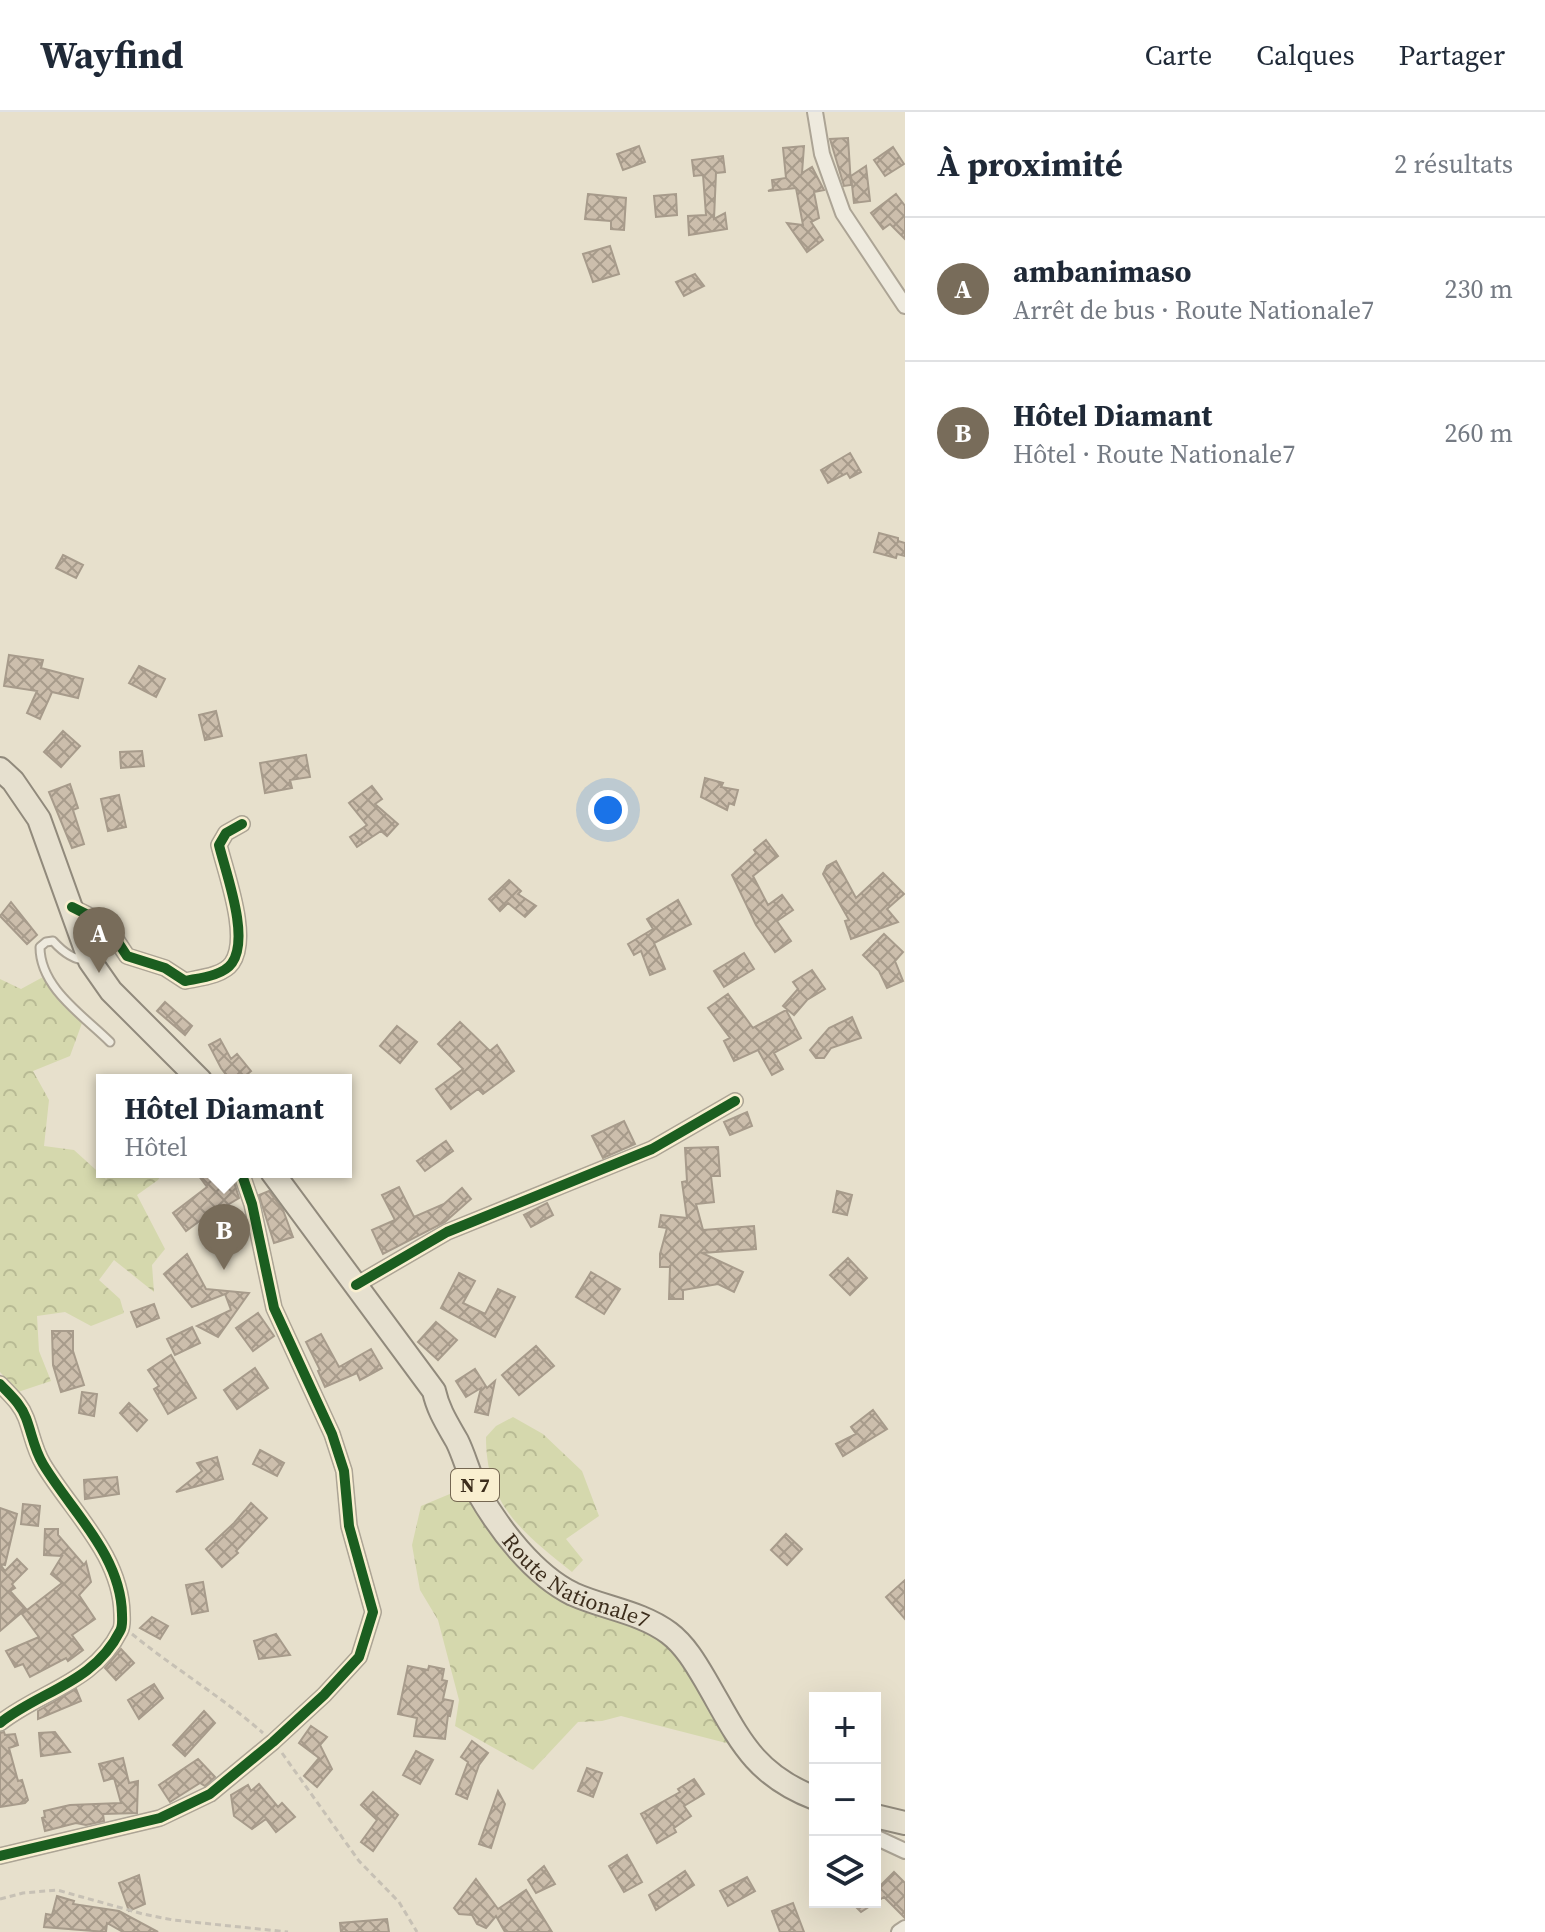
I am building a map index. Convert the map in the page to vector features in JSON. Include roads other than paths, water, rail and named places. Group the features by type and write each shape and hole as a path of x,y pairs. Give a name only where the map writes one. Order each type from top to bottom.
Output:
{"main road":[{"path":"0,769 13,781 39,819 90,961 111,991 194,1074"},
{"name":"Route Nationale7","path":"276,1178 434,1391 437,1405 478,1491 505,1530 551,1579 572,1593 639,1618 669,1633 693,1659 738,1736 760,1766 788,1788 809,1796"},
{"path":"881,1817 905,1823"}],"street":[{"path":"815,112 822,154 843,213 905,306"},
{"path":"72,907 106,924 127,956 165,968 185,981 225,970 233,962 240,931 219,845 226,833 242,824"},
{"path":"356,1285 447,1232 652,1149 735,1101"},
{"path":"0,1856 160,1818 210,1794 273,1742 324,1695 359,1657 373,1612 349,1526 344,1471 332,1434 274,1308 252,1204 243,1178"},
{"path":"0,1384 18,1402 42,1463 106,1557 119,1587 122,1628 81,1677 19,1707 0,1723"},
{"path":"881,1840 905,1851"},
{"path":"899,1932 905,1928"}],"lane":[{"path":"90,961 78,960 53,941 40,947 40,959 55,985 74,1010 110,1042"}],"place":[{"name":"ambanimaso","path":"99,973"},
{"name":"Hôtel Diamant","path":"224,1270"}]}
